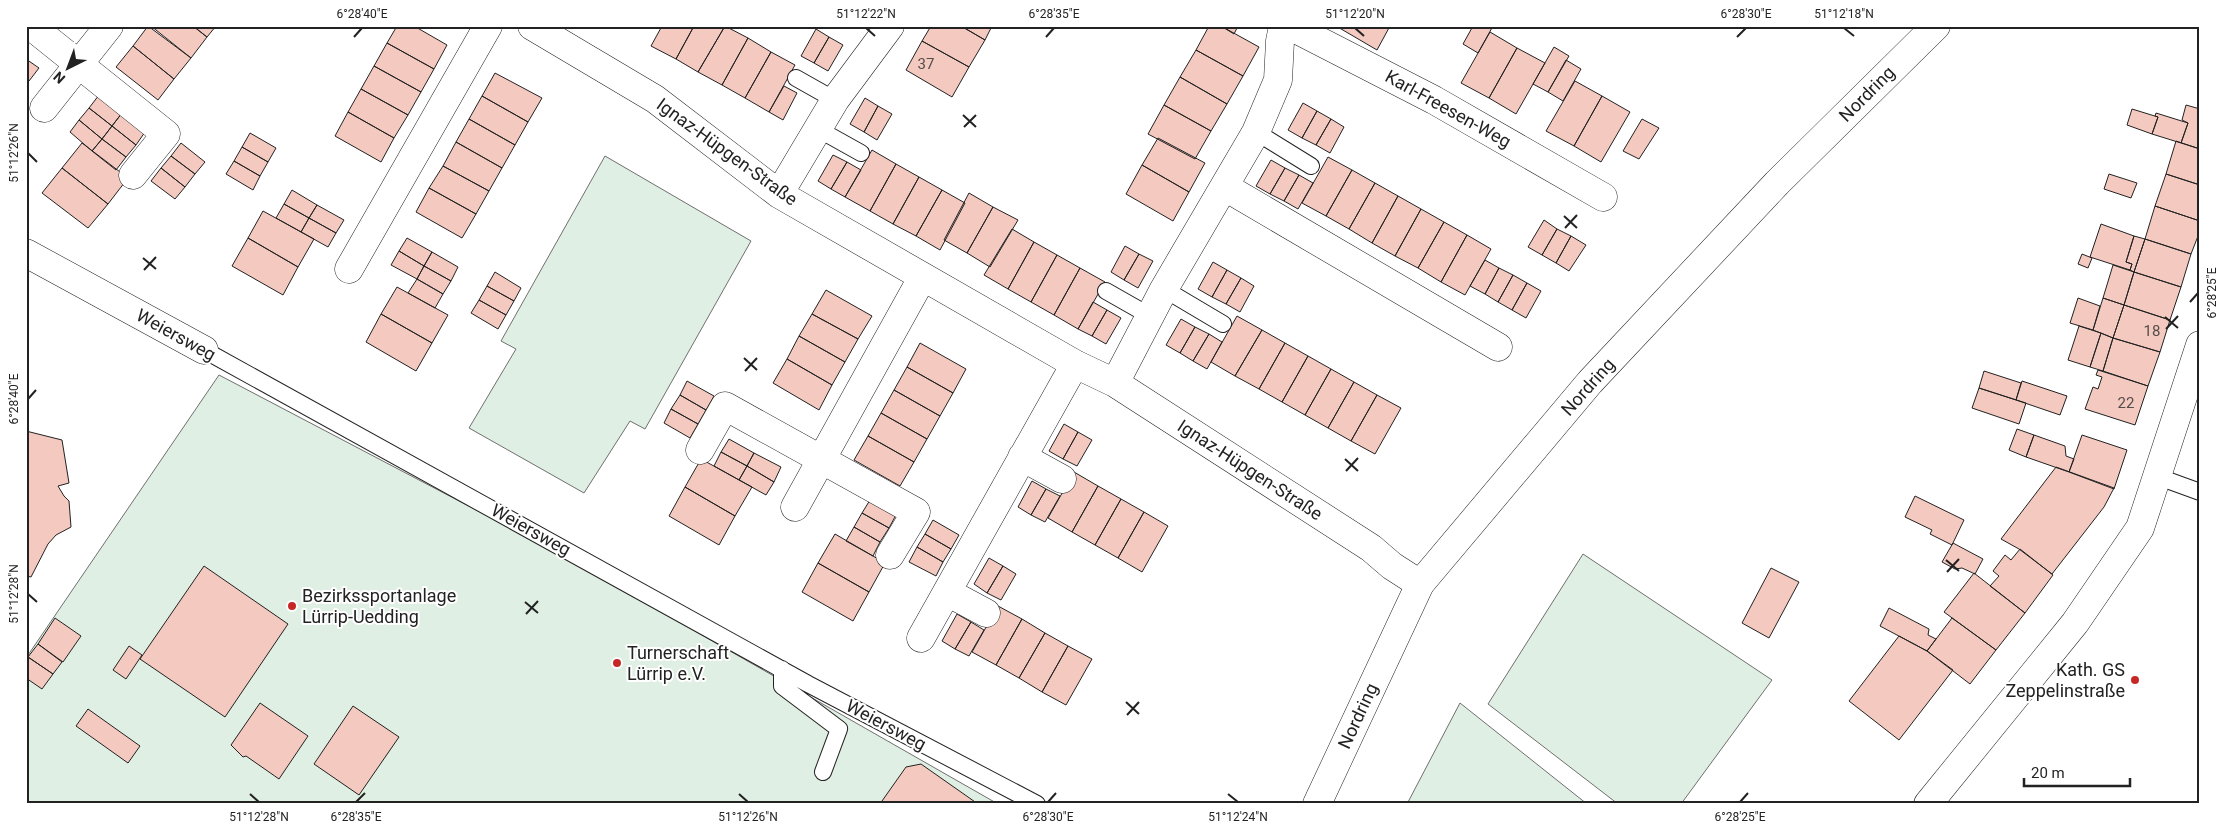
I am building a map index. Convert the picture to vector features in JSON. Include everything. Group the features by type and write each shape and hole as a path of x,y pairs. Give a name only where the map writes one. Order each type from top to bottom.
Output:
{"street":[{"path":"31,26 166,134 133,175"},
{"path":"44,108 109,26"},
{"path":"349,269 488,26"},
{"name":"Ignaz-Hüpgen-Straße","path":"532,26 656,100 779,194 922,278 1075,364 1116,383 1371,548 1392,566 1420,584"},
{"path":"779,194 835,100 890,26"},
{"path":"1116,383 1164,289 1256,132 1278,80 1280,41 1284,26"},
{"name":"Karl-Freesen-Weg","path":"1290,26 1434,100 1603,197"},
{"name":"Nordring","path":"1316,804 1420,584 1590,382 1778,183 1936,26"},
{"path":"1225,187 1498,346"},
{"name":"Weiersweg","path":"26,253 204,350"},
{"path":"795,507 922,278"},
{"path":"1928,804 2075,623 2140,528 2200,345"},
{"path":"921,638 1075,364"},
{"path":"700,450 725,406 822,458 916,512 890,556"},
{"path":"1022,457 1062,479"},
{"path":"947,592 986,613"}],"lane":[{"path":"796,78 835,100"},
{"path":"818,129 861,153"},
{"path":"1256,132 1311,166"},
{"path":"1164,289 1223,324"},
{"path":"1106,291 1150,316"},
{"name":"Weiersweg","path":"204,350 782,669 1037,804"},
{"path":"2156,476 2200,492"},
{"path":"782,669 782,686 839,728 823,772"}],"green space":[{"path":"605,156 751,241 645,429 630,421 584,493 469,428 516,349 501,341"},
{"name":"Bezirkssportanlage Lürrip-Uedding","path":"219,375 560,554 998,804 26,804 26,658"},
{"path":"1583,554 1772,680 1681,804 1618,804 1488,704"},
{"path":"1460,703 1587,804 1407,804"}],"building":[{"path":"148,26 191,58 174,79 133,46"},
{"path":"151,26 193,26 207,37 191,58"},
{"path":"193,26 216,26 207,37"},
{"path":"397,26 414,26 447,45 434,69 387,43"},
{"path":"662,26 694,26 676,59 651,46"},
{"path":"694,26 725,26 698,72 676,59"},
{"path":"725,26 748,38 722,85 698,72"},
{"path":"931,26 961,26 985,40 969,67 922,41"},
{"path":"961,26 992,26 985,40"},
{"path":"1209,26 1221,26 1259,47 1243,76 1196,50"},
{"path":"1221,26 1238,26 1234,34"},
{"path":"1336,26 1390,26 1377,50"},
{"path":"1473,26 1493,26 1478,53 1463,44"},
{"path":"816,29 829,37 814,63 801,56"},
{"path":"1490,32 1517,48 1489,98 1461,83"},
{"path":"829,37 843,45 828,71 814,63"},
{"path":"748,38 771,52 745,98 722,85"},
{"path":"922,41 969,67 952,97 906,70"},
{"path":"387,43 434,69 421,92 374,66"},
{"path":"133,46 174,79 158,100 116,67"},
{"path":"1554,47 1569,56 1548,92 1533,84"},
{"path":"1517,48 1545,63 1516,114 1489,98"},
{"path":"1196,50 1243,76 1227,104 1180,77"},
{"path":"771,52 795,65 769,112 745,98"},
{"path":"26,59 39,68 29,81 26,79"},
{"path":"1566,60 1581,69 1563,101 1548,92"},
{"path":"374,66 421,92 408,115 361,89"},
{"path":"495,73 542,98 528,122 482,96"},
{"path":"1180,77 1227,104 1211,131 1164,105"},
{"path":"1575,81 1602,96 1574,146 1546,131"},
{"path":"784,86 797,93 783,120 769,112"},
{"path":"361,89 408,115 394,138 348,112"},
{"path":"99,95 122,113 112,126 89,108"},
{"path":"482,96 528,122 515,145 469,119"},
{"path":"1602,96 1630,112 1601,162 1574,146"},
{"path":"865,98 878,106 864,132 850,124"},
{"path":"1303,103 1317,111 1302,138 1288,130"},
{"path":"1164,105 1211,131 1195,159 1148,134"},
{"path":"2186,105 2200,109 2200,149 2181,143 2188,123 2182,120"},
{"path":"878,106 892,114 877,140 864,132"},
{"path":"89,108 112,126 102,139 79,120"},
{"path":"2132,109 2158,117 2152,134 2127,125"},
{"path":"1317,111 1331,119 1316,145 1302,138"},
{"path":"348,112 394,138 381,162 335,136"},
{"path":"122,113 145,132 136,145 112,126"},
{"path":"2156,113 2188,123 2181,143 2152,134 2158,117 2155,116"},
{"path":"469,119 515,145 502,168 456,142"},
{"path":"1331,119 1344,127 1330,153 1316,145"},
{"path":"1642,119 1659,128 1639,159 1623,151"},
{"path":"79,120 102,139 92,151 70,132"},
{"path":"112,126 136,145 126,157 102,139"},
{"path":"250,133 276,148 268,162 242,147"},
{"path":"1158,138 1205,163 1189,192 1142,165"},
{"path":"102,139 126,157 116,170 92,151"},
{"path":"2176,141 2200,149 2200,185 2166,174"},
{"path":"456,142 502,168 489,191 443,166"},
{"path":"82,143 128,178 108,204 62,168"},
{"path":"181,143 205,162 195,174 171,156"},
{"path":"242,147 268,162 260,176 234,161"},
{"path":"872,150 896,164 870,211 845,197"},
{"path":"833,155 847,162 831,189 818,181"},
{"path":"171,156 195,174 185,187 161,168"},
{"path":"1328,157 1352,170 1326,216 1302,203"},
{"path":"1271,160 1285,168 1270,194 1256,186"},
{"path":"234,161 260,176 253,190 226,174"},
{"path":"847,162 861,170 845,197 831,189"},
{"path":"896,164 919,177 893,224 870,211"},
{"path":"1142,165 1189,192 1173,221 1126,194"},
{"path":"443,166 489,191 476,214 429,188"},
{"path":"62,168 108,204 88,228 42,193"},
{"path":"161,168 185,187 175,199 151,181"},
{"path":"1285,168 1299,175 1284,201 1270,194"},
{"path":"1352,170 1375,183 1349,229 1326,216"},
{"path":"2109,174 2137,183 2131,198 2104,189"},
{"path":"2166,174 2200,185 2200,221 2155,206"},
{"path":"1299,175 1313,183 1298,209 1284,201"},
{"path":"919,177 942,190 916,236 893,224"},
{"path":"1375,183 1398,196 1372,243 1349,229"},
{"path":"429,188 476,214 462,238 416,212"},
{"path":"292,190 317,205 309,218 284,204"},
{"path":"942,190 965,203 940,250 916,236"},
{"path":"969,193 993,207 967,253 944,240"},
{"path":"1398,196 1421,209 1395,256 1372,243"},
{"path":"284,204 309,218 301,232 276,218"},
{"path":"317,205 344,220 336,233 309,218"},
{"path":"2155,206 2200,221 2200,231 2191,254 2145,239"},
{"path":"993,207 1018,220 990,267 967,253"},
{"path":"1421,209 1444,222 1418,268 1395,256"},
{"path":"263,211 314,239 298,267 248,238"},
{"path":"309,218 336,233 328,247 301,232"},
{"path":"1544,220 1557,229 1542,255 1528,247"},
{"path":"1444,222 1467,235 1441,282 1418,268"},
{"path":"2101,224 2134,236 2126,262 2132,264 2130,270 2090,257"},
{"path":"1012,229 1034,242 1008,289 984,275"},
{"path":"1557,229 1571,236 1556,263 1542,255"},
{"path":"1467,235 1491,249 1465,295 1441,282"},
{"path":"1571,236 1586,245 1569,271 1556,263"},
{"path":"2134,236 2145,239 2134,272 2130,270 2132,264 2126,262"},
{"path":"248,238 298,267 283,295 232,266"},
{"path":"407,238 432,252 424,266 399,251"},
{"path":"2145,239 2191,254 2181,287 2134,272"},
{"path":"1034,242 1057,255 1031,302 1008,289"},
{"path":"1125,246 1139,254 1124,280 1111,272"},
{"path":"399,251 424,266 417,279 391,265"},
{"path":"432,252 458,267 451,281 424,266"},
{"path":"1139,254 1153,261 1138,288 1124,280"},
{"path":"2082,254 2092,258 2088,268 2078,264"},
{"path":"1057,255 1080,268 1054,315 1031,302"},
{"path":"1485,260 1499,268 1485,294 1470,286"},
{"path":"1213,262 1227,270 1212,297 1198,289"},
{"path":"2113,265 2134,272 2124,305 2103,298"},
{"path":"424,266 451,281 443,294 417,279"},
{"path":"1080,268 1105,282 1078,329 1054,315"},
{"path":"1499,268 1513,275 1498,302 1485,294"},
{"path":"1227,270 1241,278 1226,304 1212,297"},
{"path":"495,272 521,288 514,301 487,286"},
{"path":"2134,272 2181,287 2170,320 2124,305"},
{"path":"1513,275 1527,283 1512,310 1498,302"},
{"path":"1241,278 1254,286 1240,312 1226,304"},
{"path":"417,279 443,294 435,308 408,293"},
{"path":"1527,283 1541,291 1526,318 1512,310"},
{"path":"487,286 514,301 506,315 479,300"},
{"path":"397,287 448,315 432,343 381,314"},
{"path":"826,290 872,316 858,339 812,314"},
{"path":"2078,298 2100,306 2093,330 2070,323"},
{"path":"2103,298 2124,305 2113,338 2093,330"},
{"path":"479,300 506,315 498,329 471,313"},
{"path":"1093,302 1107,310 1092,336 1078,329"},
{"path":"2124,305 2170,320 2160,352 2113,338"},
{"path":"1107,310 1121,318 1106,344 1092,336"},
{"path":"381,314 432,343 416,371 366,342"},
{"path":"812,314 858,339 845,362 799,336"},
{"path":"1237,316 1262,330 1235,376 1211,362"},
{"path":"1181,319 1195,327 1180,353 1166,345"},
{"path":"2079,326 2101,333 2090,367 2068,360"},
{"path":"1195,327 1209,334 1193,361 1180,353"},
{"path":"1262,330 1285,343 1259,389 1235,376"},
{"path":"2101,333 2113,338 2103,371 2090,367"},
{"path":"1209,334 1222,342 1207,369 1193,361"},
{"path":"799,336 845,362 832,385 787,359"},
{"path":"2113,338 2160,352 2148,386 2103,371"},
{"path":"920,343 966,369 953,393 907,367"},
{"path":"1285,343 1308,356 1282,402 1259,389"},
{"path":"1308,356 1331,369 1305,415 1282,402"},
{"path":"787,359 832,385 819,410 773,383"},
{"path":"907,367 953,393 940,416 894,390"},
{"path":"1331,369 1354,382 1328,428 1305,415"},
{"path":"2098,370 2148,386 2135,425 2085,409 2093,387 2098,389 2102,377 2096,375"},
{"path":"1984,371 2021,383 2016,400 1979,388"},
{"path":"687,381 714,396 706,410 680,395"},
{"path":"2022,381 2067,396 2060,415 2016,400"},
{"path":"1354,382 1377,395 1351,441 1328,428"},
{"path":"1979,388 2026,403 2019,424 1972,408"},
{"path":"894,390 940,416 927,439 881,413"},
{"path":"680,395 706,410 698,424 671,409"},
{"path":"1377,395 1401,408 1375,454 1351,441"},
{"path":"671,409 698,424 690,438 664,423"},
{"path":"881,413 927,439 914,462 868,436"},
{"path":"1064,424 1078,432 1063,459 1049,451"},
{"path":"2017,429 2034,435 2026,457 2009,450"},
{"path":"26,431 62,440 69,483 58,486 69,501 71,527 56,535 48,544 31,577 26,576"},
{"path":"1078,432 1092,440 1077,466 1063,459"},
{"path":"2034,435 2065,446 2066,456 2074,459 2069,472 2026,457"},
{"path":"2082,435 2127,450 2114,489 2069,472"},
{"path":"868,436 914,462 900,486 854,460"},
{"path":"729,439 754,453 747,466 721,452"},
{"path":"721,452 747,466 739,480 714,466"},
{"path":"754,453 781,467 774,482 747,466"},
{"path":"701,459 752,487 735,516 685,487"},
{"path":"747,466 774,482 766,495 739,480"},
{"path":"2056,467 2114,488 2104,507 2052,574 2019,549 2001,539"},
{"path":"1074,472 1098,486 1072,532 1048,518"},
{"path":"1032,481 1046,489 1031,515 1018,507"},
{"path":"1098,486 1121,499 1095,545 1072,532"},
{"path":"685,487 735,516 719,545 669,516"},
{"path":"1046,489 1060,496 1045,522 1031,515"},
{"path":"1915,496 1964,520 1952,545 1930,534 1932,530 1905,517"},
{"path":"1121,499 1144,512 1118,558 1095,545"},
{"path":"870,500 896,515 889,528 862,513"},
{"path":"1144,512 1168,526 1142,572 1118,558"},
{"path":"862,513 889,528 880,542 854,527"},
{"path":"933,520 959,535 951,549 925,534"},
{"path":"854,527 880,542 873,556 846,541"},
{"path":"835,534 885,563 869,592 818,563"},
{"path":"925,534 951,549 943,562 917,547"},
{"path":"1953,543 1983,559 1975,574 1962,568 1955,569 1942,562"},
{"path":"917,547 943,562 936,576 909,562"},
{"path":"2020,549 2053,575 2025,613 1990,586 1999,576 1993,571 2005,555 2011,560"},
{"path":"989,558 1003,566 987,593 974,584"},
{"path":"818,563 869,592 853,621 802,592"},
{"path":"204,566 288,624 225,717 140,659"},
{"path":"1003,566 1016,574 1001,600 987,593"},
{"path":"1771,568 1799,582 1769,638 1742,623"},
{"path":"1974,573 2025,613 1996,650 1944,612"},
{"path":"998,606 1022,619 996,665 972,652"},
{"path":"1889,608 1929,629 1928,635 1936,639 1927,651 1880,626"},
{"path":"957,614 971,622 955,649 942,641"},
{"path":"55,618 81,636 63,662 38,644"},
{"path":"1952,618 1996,650 1970,684 1927,651"},
{"path":"1022,619 1045,633 1019,678 996,665"},
{"path":"971,622 984,630 969,656 955,649"},
{"path":"1045,633 1068,646 1042,692 1019,678"},
{"path":"1899,636 1927,651 1953,670 1899,740 1849,701"},
{"path":"38,644 62,662 53,674 28,657"},
{"path":"129,646 142,655 126,679 113,670"},
{"path":"1068,646 1092,659 1066,705 1042,692"},
{"path":"28,657 53,674 42,689 26,678 26,660"},
{"path":"260,703 308,736 279,779 246,756 243,757 231,745"},
{"path":"353,706 399,737 359,795 314,764"},
{"path":"88,709 140,746 128,763 76,726"},
{"path":"921,764 978,804 882,804 882,801 906,767"}],"place":[{"name":"Bezirkssportanlage Lürrip-Uedding","path":"292,606"},
{"name":"Turnerschaft Lürrip e.V.","path":"617,663"},
{"name":"Kath. GS Zeppelinstraße","path":"2135,680"}]}
